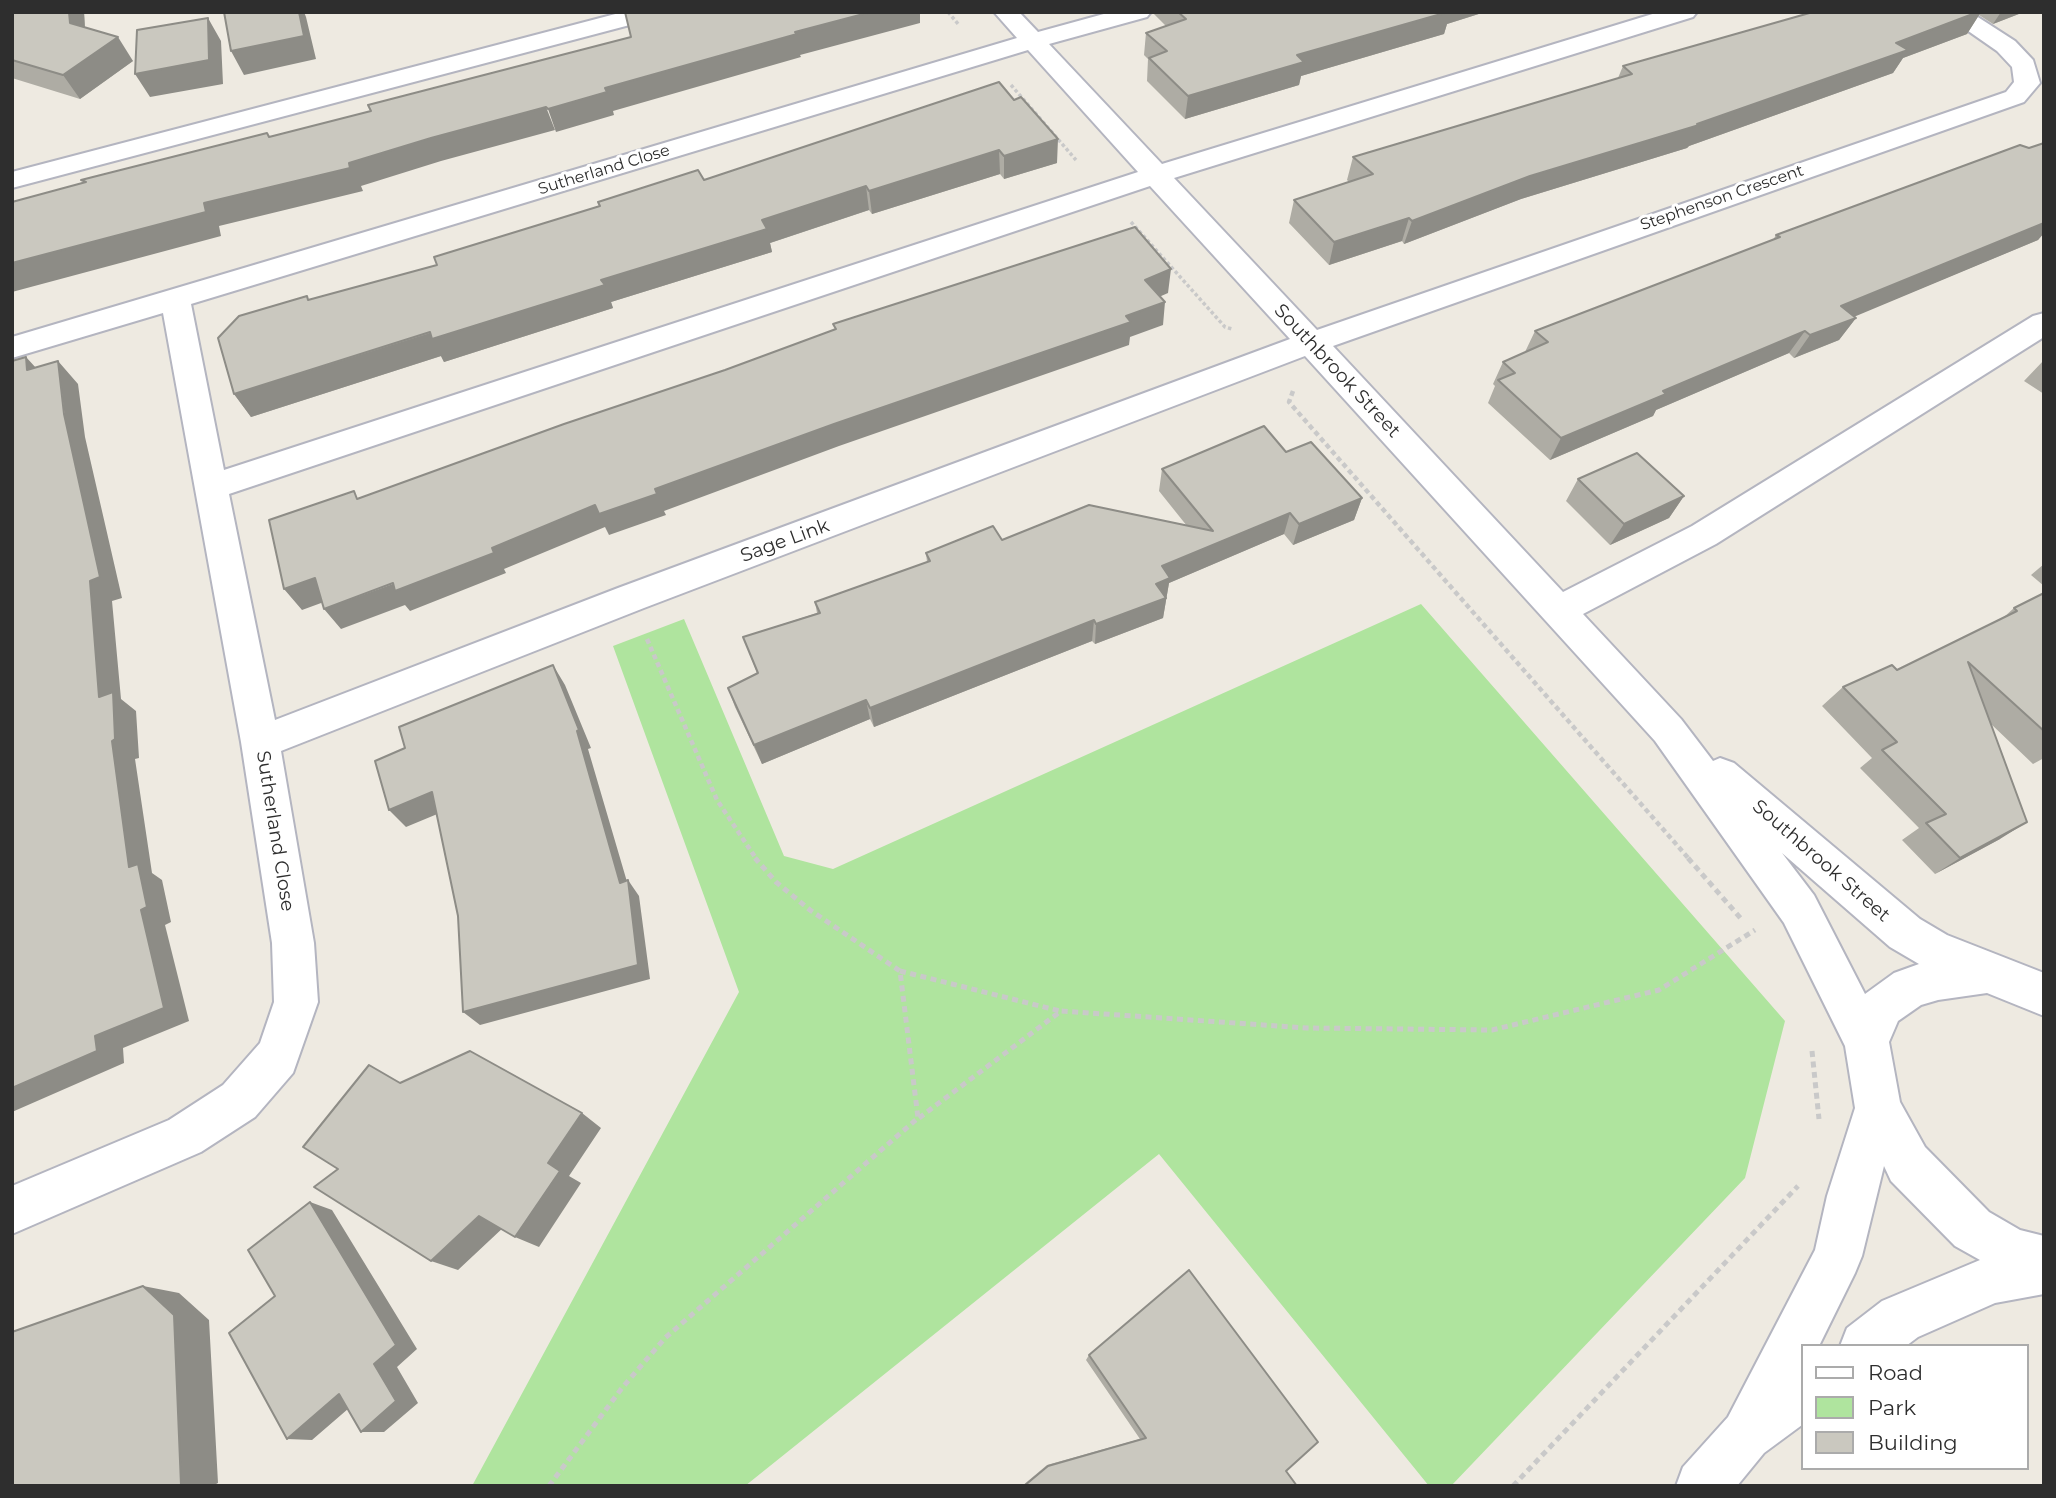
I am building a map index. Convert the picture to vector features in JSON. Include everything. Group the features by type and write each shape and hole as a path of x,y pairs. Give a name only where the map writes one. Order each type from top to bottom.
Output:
{"street":[{"path":"12,180 652,12"},
{"name":"Southbrook Street","path":"1006,12 1668,730 1799,909 1867,1042"},
{"path":"1033,41 1139,12"},
{"path":"211,487 1158,174 1685,12"},
{"name":"Stephenson Crescent","path":"1311,342 2015,97 2027,83 2024,65 2006,46 1953,12"},
{"name":"Sutherland Close","path":"12,348 1033,41"},
{"name":"Sutherland Close","path":"12,1210 185,1136 239,1101 277,1057 296,1002 293,943 260,742 175,299"},
{"path":"1559,610 1704,534 2044,323"},
{"name":"Sage Link","path":"260,742 631,598 1311,342"},
{"name":"Southbrook Street","path":"1668,730 1905,933 1932,949 2023,980"},
{"path":"2023,980 1938,979 1909,988 1882,1006 1867,1042 1878,1108 1908,1164 1972,1229 2012,1252 2044,1260"},
{"path":"1746,1435 1838,1255 1851,1196 1878,1108"},
{"path":"1868,1344 1900,1319 1994,1279 2044,1270"},
{"path":"1702,1486 1746,1435 1800,1394"}],"path":[{"path":"1293,390 1289,402 1759,942"},
{"path":"631,598 690,744 717,800 750,852 776,882 810,910 900,971 1061,1011 1307,1028 1492,1030 1659,990 1752,932"},
{"path":"900,971 918,1118"},
{"path":"549,1486 622,1388 665,1338 918,1118 1061,1011"},
{"path":"1810,1041 1817,1082 1817,1128"},
{"path":"1513,1486 1784,1203 1805,1176"}],"green space":[{"path":"1421,604 1785,1021 1745,1178 1451,1486 1429,1486 1159,1154 745,1486 472,1486 739,992 613,646 684,619 784,856 833,869"}],"building":[{"path":"12,12 69,12 70,23 118,37 63,75 12,60"},
{"path":"224,12 299,12 304,36 231,51"},
{"path":"625,12 871,12 605,88 607,92 548,109 546,107 431,138 349,163 350,168 204,203 206,212 12,263 12,202 86,182 81,180 267,133 269,137 371,111 368,105 631,37"},
{"path":"1178,12 1448,12 1297,55 1304,62 1188,96 1149,58 1167,51 1146,33 1186,19"},
{"path":"1813,12 1978,12 1896,43 1908,50 1697,124 1699,125 1530,176 1412,221 1409,218 1334,242 1294,200 1373,174 1353,157 1632,74 1623,66"},
{"path":"208,18 209,60 135,74 137,30"},
{"path":"999,82 1014,100 1021,97 1058,139 1004,156 999,150 869,191 866,186 762,220 767,229 601,280 605,285 432,339 430,332 234,394 218,338 239,316 307,296 308,300 437,265 434,257 600,206 598,202 698,170 704,180"},
{"path":"2044,143 2044,223 1841,306 1856,318 1810,335 1805,331 1561,438 1498,380 1515,373 1503,362 1548,342 1535,331 1780,237 1776,235 2020,145 2029,148"},
{"path":"1135,227 1171,269 1145,280 1165,302 1126,316 1131,322 834,424 655,489 657,494 599,514 595,505 492,548 494,553 395,591 393,583 324,609 315,578 284,589 269,520 354,491 357,499 564,424 725,370 836,329 833,324"},
{"path":"26,357 27,370 58,361 64,414 100,577 90,581 99,697 113,692 115,739 112,741 129,867 138,864 147,907 141,910 164,1008 95,1036 97,1051 12,1088 12,361"},
{"path":"1264,426 1286,452 1311,442 1362,498 1299,524 1290,513 1162,566 1170,578 1156,584 1166,598 1096,624 1094,620 870,708 866,700 754,745 728,688 758,673 743,637 820,613 815,602 930,561 926,553 993,526 1002,540 1089,505 1213,531 1162,469"},
{"path":"1637,453 1684,496 1624,524 1578,479"},
{"path":"2044,593 2044,731 1968,662 2027,822 1960,858 1926,823 1946,814 1882,750 1897,742 1843,687 1892,665 1897,670 2017,611 2014,608"},
{"path":"553,665 579,730 577,731 620,883 628,880 638,965 463,1012 458,916 432,792 389,810 375,761 405,748 399,727"},
{"path":"470,1051 582,1113 548,1163 560,1171 515,1237 479,1216 431,1261 314,1187 338,1169 303,1147 369,1065 400,1083"},
{"path":"310,1202 396,1345 374,1364 396,1401 361,1432 339,1394 287,1439 229,1333 275,1296 248,1250"},
{"path":"1189,1270 1318,1442 1286,1471 1297,1486 1024,1486 1048,1466 1146,1438 1089,1355"},
{"path":"143,1286 174,1315 181,1485 12,1486 12,1332"}]}
